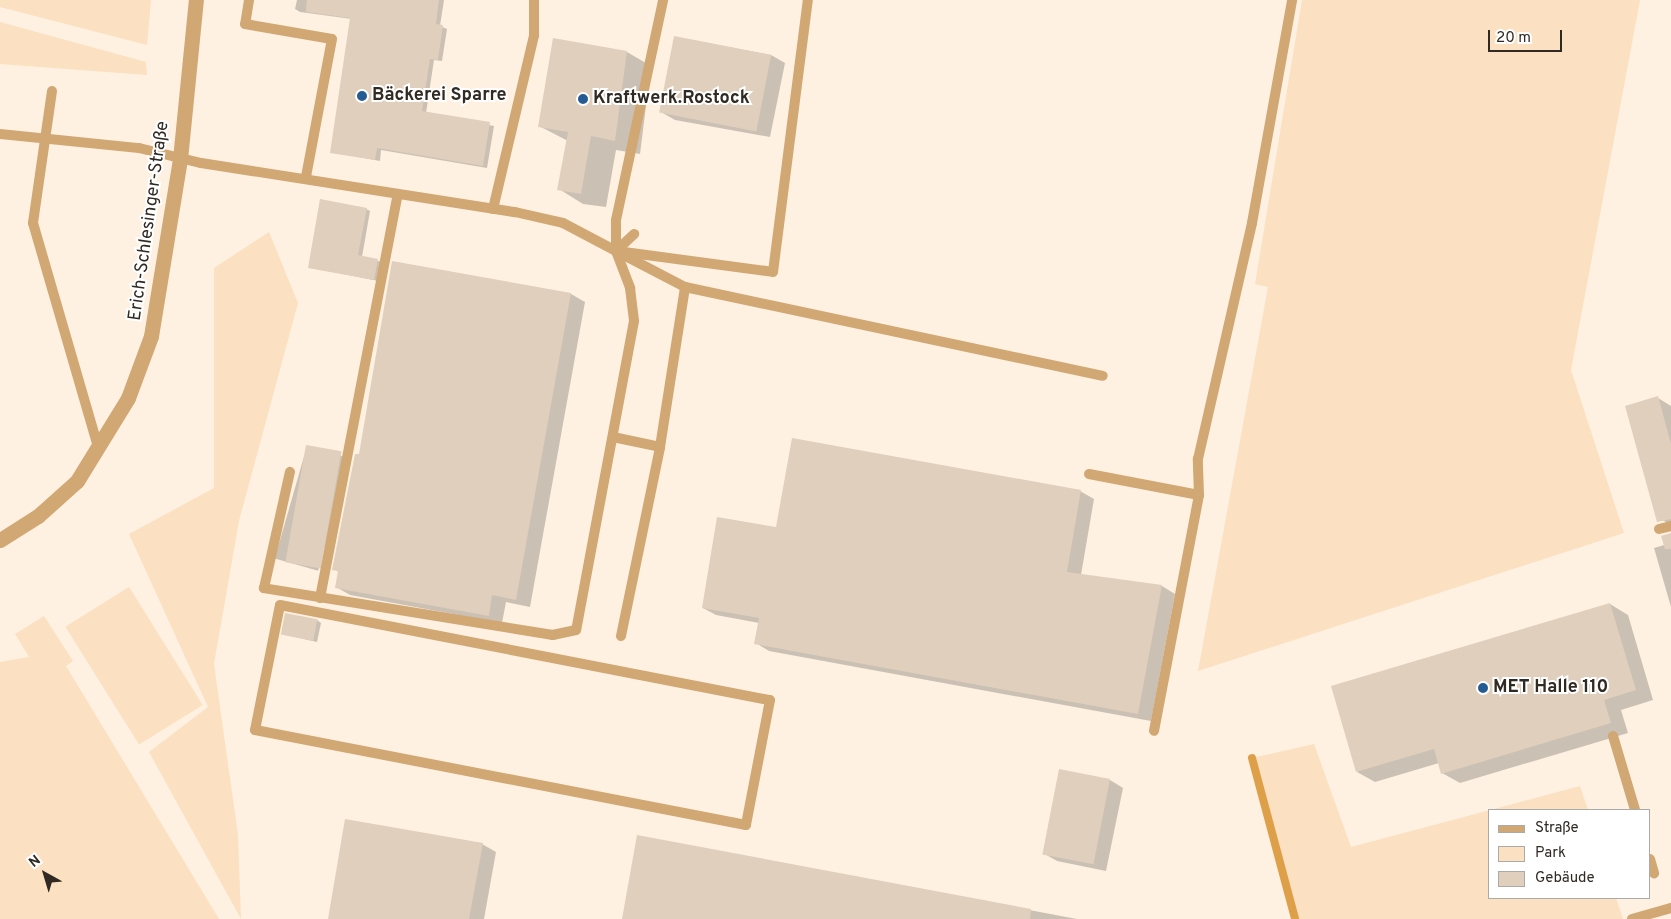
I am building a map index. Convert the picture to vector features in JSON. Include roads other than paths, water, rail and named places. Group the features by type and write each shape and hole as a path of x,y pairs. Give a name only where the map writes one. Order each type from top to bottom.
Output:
{"street":[{"name":"Erich-Schlesinger-Straße","path":"0,540 38,516 77,481 99,451 128,398 151,336 180,158 196,0"}],"lane":[{"path":"249,0 245,24 332,39 306,177"},
{"path":"493,209 534,35 534,0"},
{"path":"290,472 264,588 553,634 576,630 634,321 630,288 616,250 616,220 663,0"},
{"path":"616,250 773,272 808,0"},
{"path":"1154,731 1199,495 1198,459 1252,223 1292,0"},
{"path":"52,91 49,137 33,201 33,224 99,451"},
{"path":"0,134 49,137 139,148 180,158 306,177 493,209 562,223 685,287 1103,376"},
{"path":"320,598 398,194"},
{"path":"616,250 634,234"},
{"path":"621,636 660,447 685,287"},
{"path":"613,437 660,447"},
{"path":"1089,474 1199,495"},
{"path":"1658,529 1671,526"},
{"path":"280,605 770,700 746,825 255,730 280,605"},
{"path":"1614,736 1635,809"},
{"path":"1651,862 1654,873"},
{"path":"1632,919 1671,908"}],"waterway":[{"path":"1252,758 1295,919"}],"place":[{"name":"Bäckerei Sparre","path":"362,96"},
{"name":"Kraftwerk.Rostock","path":"583,99"},
{"name":"MET Halle 110","path":"1483,688"}]}
